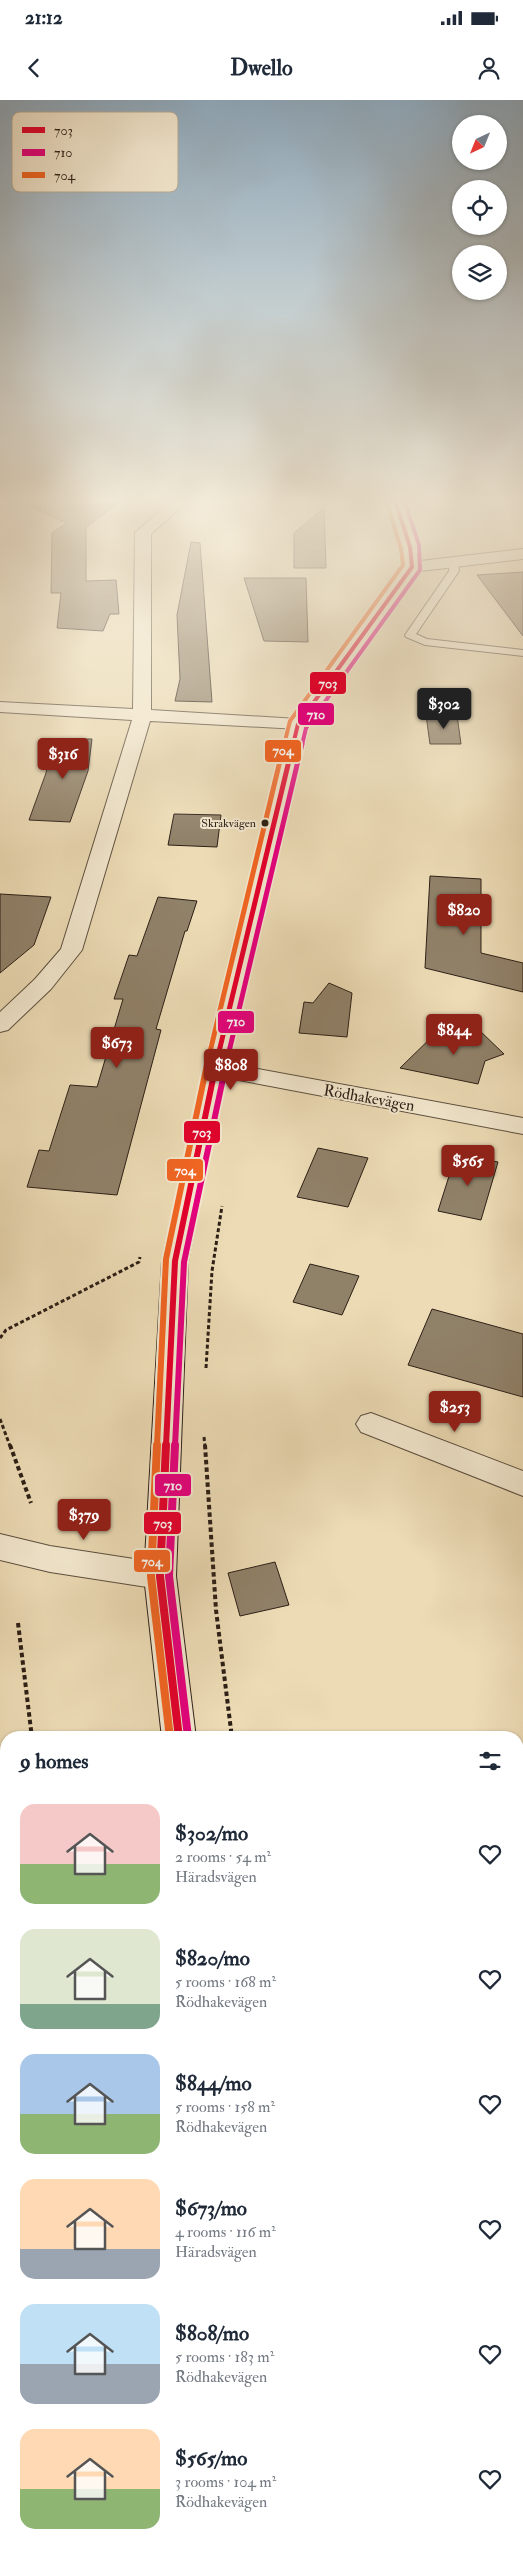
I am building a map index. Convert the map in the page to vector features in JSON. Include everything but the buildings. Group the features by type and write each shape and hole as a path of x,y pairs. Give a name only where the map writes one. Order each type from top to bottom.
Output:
{"street":[{"path":"0,1025 44,984 72,950 142,716 143,611"},
{"path":"178,1731 160,1576 175,1262 215,1069 298,724 380,611"},
{"path":"0,707 298,724"},
{"name":"Rödhakevägen","path":"215,1069 523,1126"},
{"path":"370,1424 523,1484"},
{"path":"0,1547 50,1559 160,1576"}],"lane":[{"path":"426,611 410,635 425,642 523,653"}],"path":[{"path":"206,1371 212,1272 223,1202"},
{"path":"0,1338 6,1330 139,1262 142,1252"},
{"path":"0,1420 31,1503"},
{"path":"203,1430 216,1610 231,1731"},
{"path":"18,1622 31,1731"}],"transit line":[{"name":"704","path":"169,1731 151,1576 166,1259 206,1067 290,721 369,611"},
{"name":"703","path":"178,1731 160,1576 175,1261 215,1069 298,724 380,611"},
{"name":"710","path":"187,1731 169,1576 184,1262 224,1071 306,728 390,611"}],"place":[{"name":"Skrakvägen","path":"265,823"}]}
